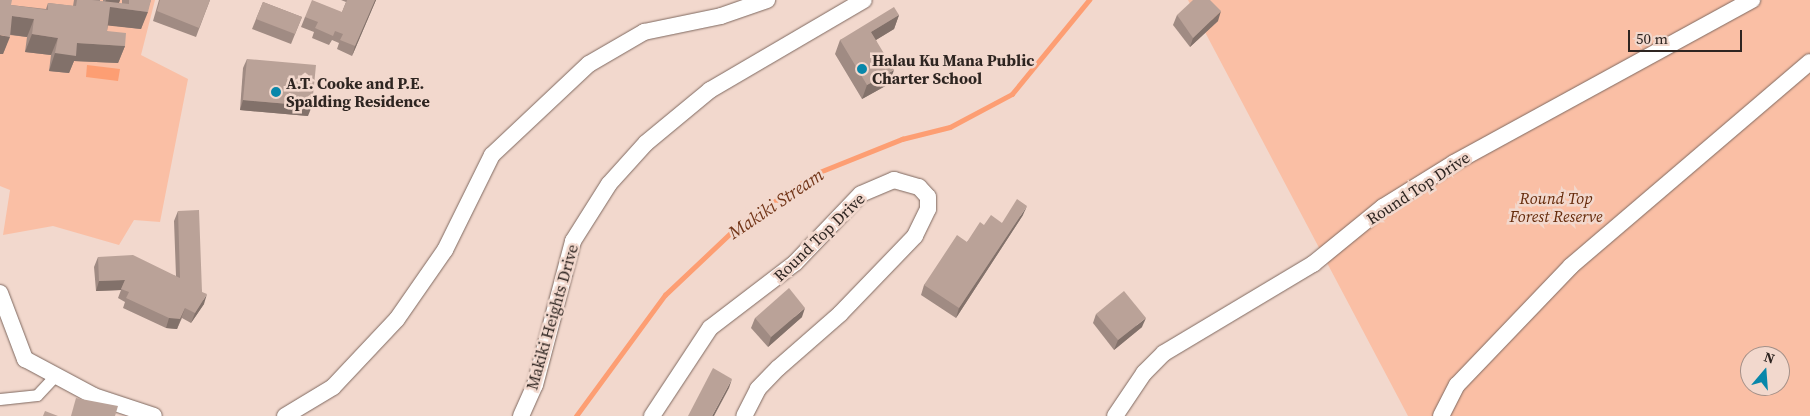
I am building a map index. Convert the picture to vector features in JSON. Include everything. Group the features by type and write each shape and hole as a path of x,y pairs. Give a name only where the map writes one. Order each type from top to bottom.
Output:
{"street":[{"path":"286,416 333,387 397,319 445,250 492,155 589,64 644,32 721,16 768,0"},
{"name":"Makiki Heights Drive","path":"520,416 535,385 573,241 609,184 646,143 710,90 864,0"},
{"name":"Round Top Drive","path":"1115,416 1144,373 1164,353 1313,264 1383,207 1454,162 1752,0"},
{"path":"1441,416 1457,385 1571,266 1810,62"},
{"name":"Round Top Drive","path":"652,416 710,328 795,264 861,194 894,180 919,187 928,197 928,209 915,236 840,314 778,368 758,389 744,416"},
{"path":"0,293 25,359 54,377 154,416"},
{"path":"0,399 37,395 54,377"}],"green space":[{"path":"0,0 155,0 141,55 188,79 160,222 134,220 119,245 53,226 3,235 10,190 0,186"},
{"name":"Round Top Forest Reserve","path":"1188,0 1810,0 1810,416 1408,416"}],"shaded area":[{"path":"87,65 120,69 118,81 86,77"}],"building":[{"path":"0,0 12,0 11,5 48,10 48,3 76,6 77,0 129,4 129,0 151,0 148,12 110,7 107,31 126,33 125,46 77,43 76,56 55,53 58,38 32,34 34,19 12,16 10,37 0,35"},
{"path":"160,0 210,0 199,28 157,11"},
{"path":"312,0 342,12 347,0 375,0 355,46 340,40 343,34 335,31 333,36 315,28 318,22 305,17"},
{"path":"1193,0 1210,0 1221,11 1193,38 1177,15"},
{"path":"263,2 302,17 295,34 256,19"},
{"path":"894,7 899,15 871,32 894,70 867,85 840,40"},
{"name":"A.T. Cooke and P.E. Spalding Residence","path":"247,59 316,65 312,106 243,100"},
{"path":"1017,199 1027,206 959,308 924,285 957,235 967,242 980,222 984,225 991,215 1002,223"},
{"path":"199,210 202,292 207,294 195,313 185,308 180,319 169,318 126,298 129,292 121,289 125,280 99,281 98,257 133,255 180,278 178,211"},
{"path":"789,288 805,308 771,337 755,318"},
{"path":"1124,291 1146,318 1118,340 1096,314"},
{"path":"713,368 732,379 712,416 688,416"},
{"path":"76,398 118,406 115,416 71,416"},
{"path":"45,411 58,416 43,416"}],"waterway":[{"name":"Makiki Stream","path":"576,416 665,295 738,226 817,173 902,139 950,127 1012,94 1089,0"}],"place":[{"name":"Halau Ku Mana Public Charter School","path":"862,69"},
{"name":"A.T. Cooke and P.E. Spalding Residence","path":"276,92"}]}
